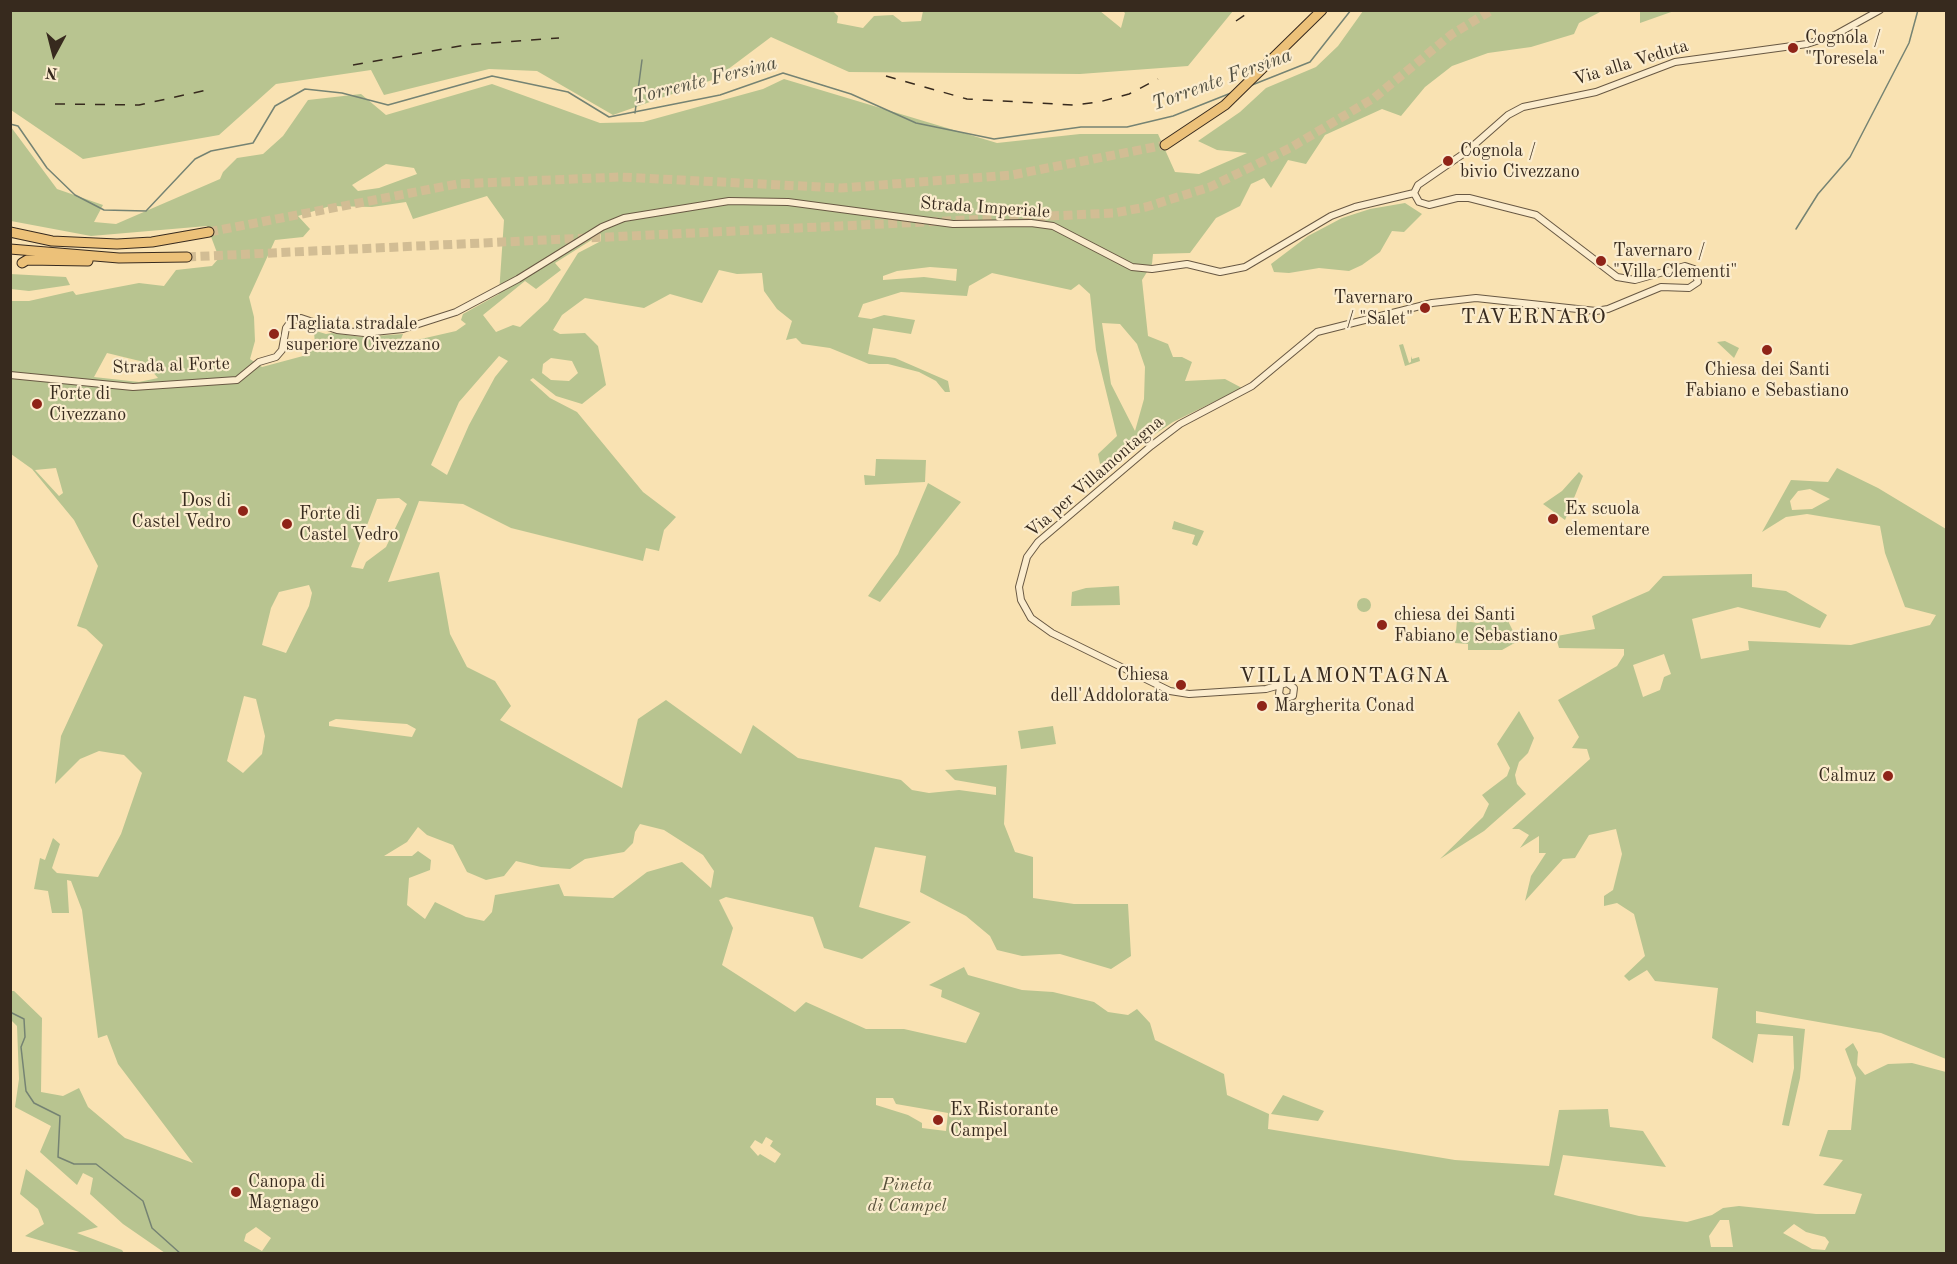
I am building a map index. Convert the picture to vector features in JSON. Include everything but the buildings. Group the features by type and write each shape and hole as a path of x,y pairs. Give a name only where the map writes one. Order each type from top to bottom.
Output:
{"highway":[{"path":"1165,145 1197,126 1233,98 1322,10"},
{"path":"10,232 52,241 99,244 152,243 209,232"},
{"path":"10,249 118,258"},
{"path":"22,263 27,260 69,262 118,258 187,257"}],"street":[{"name":"Via alla Veduta","path":"1414,193 1418,185 1466,152 1508,115 1523,107 1596,92 1675,62 1807,44 1835,35 1880,10"},
{"name":"Strada Imperiale","path":"301,318 338,330 364,333 403,329 456,312 518,279 602,227 624,218 729,201 788,202 953,224 1031,223 1053,226 1132,267 1152,269 1187,264 1220,272 1245,267 1331,216 1355,207 1414,193"},
{"name":"Via per Villamontagna","path":"1280,687 1189,694 1170,691 1052,633 1031,618 1022,600 1019,587 1027,557 1038,542 1168,433 1252,386 1317,332 1401,310 1476,298 1596,311 1608,309 1661,287 1695,286 1698,277 1694,269 1685,266 1635,279 1617,277 1536,216 1469,198 1457,198 1429,205 1419,202 1414,193"},
{"name":"Strada al Forte","path":"10,375 133,387 237,380 259,362 276,357 282,350 286,328 291,321 301,318"}],"green space":[{"path":"832,10 838,16 837,23 863,28 874,16 893,15 902,22 921,21 923,11 1100,11 1121,28 1125,13 1123,11 1233,11 1188,66 1080,74 849,72 771,37 715,79 613,115 537,71 489,69 384,95 371,70 276,84 219,135 83,159 11,110 11,11"},
{"path":"1640,10 1674,11 1640,23"},
{"name":"Pineta di Campel","path":"1363,11 1602,11 1579,23 1574,34 1531,47 1488,53 1452,66 1425,87 1401,116 1382,109 1325,135 1306,164 1288,160 1271,188 1264,178 1251,184 1240,206 1216,218 1190,253 1153,254 1152,264 1142,280 1148,336 1168,344 1173,357 1182,357 1192,362 1185,381 1225,379 1242,388 1173,422 1133,449 1100,464 1098,454 1117,436 1096,350 1090,294 1079,284 1071,290 992,273 969,286 967,296 901,292 863,304 858,317 871,319 884,315 915,320 911,334 873,328 868,354 895,358 948,381 950,392 945,392 936,381 919,372 888,364 869,364 830,348 802,344 796,338 786,340 792,321 777,309 764,291 762,273 737,274 719,270 702,303 670,294 644,308 585,298 562,315 553,330 560,334 585,333 598,346 606,385 582,404 556,396 533,378 530,380 550,398 577,412 643,492 676,517 664,530 659,551 646,548 643,561 511,528 463,504 419,501 388,582 439,572 450,634 467,667 495,681 511,706 500,720 622,788 638,719 666,700 741,754 753,725 798,758 901,780 912,790 929,793 959,790 996,795 996,787 955,780 945,770 1007,765 1004,824 1015,852 1033,857 1033,898 1074,904 1128,904 1131,956 1111,969 1060,954 1022,956 997,950 990,936 966,916 920,892 926,856 875,847 859,907 911,922 862,959 824,948 813,917 726,897 719,900 733,928 722,965 795,1012 806,1002 866,1029 904,1029 966,1043 980,1013 941,997 942,990 929,985 964,967 968,975 1022,990 1053,992 1094,1002 1108,1012 1128,1015 1137,1009 1150,1023 1155,1040 1224,1074 1227,1095 1269,1114 1268,1129 1455,1160 1549,1166 1559,1110 1608,1109 1610,1127 1643,1131 1666,1167 1563,1155 1554,1195 1639,1216 1687,1222 1712,1215 1723,1208 1739,1206 1816,1214 1855,1214 1862,1194 1823,1185 1843,1160 1819,1156 1828,1130 1851,1130 1856,1078 1845,1049 1853,1043 1858,1052 1857,1065 1865,1075 1888,1064 1912,1063 1946,1072 1946,1253 165,1253 123,1224 90,1194 93,1178 83,1173 77,1185 40,1152 51,1126 15,1107 19,1079 17,1026 11,1020 11,991 14,991 42,1018 41,1092 63,1096 79,1088 88,1107 125,1138 193,1163 118,1064 107,1035 98,1038 82,910 71,881 67,880 69,913 52,913 48,891 34,889 40,858 45,860 53,838 60,844 52,868 57,873 98,877 121,834 142,773 124,755 99,751 80,759 55,784 61,736 103,645 86,629 77,626 98,566 74,520 32,469 11,454 11,301 29,301 73,291 76,295 139,283 164,286 176,270 212,266 219,258 207,226 91,236 11,221 11,127 57,189 103,205 94,222 116,224 220,179 223,172 237,158 263,154 283,136 308,100 361,94 386,115 492,84 600,123 643,122 763,89 784,79 997,143 1080,134 1158,134 1175,172 1199,174 1247,153 1217,150 1198,141 1240,112 1266,88 1316,67 1338,46","holes":["386,164 414,168 417,174 379,188 358,191 352,185","487,196 504,220 499,294 463,314 461,320 466,324 456,331 399,344 403,334 362,337 316,331 314,332 315,344 303,356 262,367 250,359 255,341 254,317 249,297 275,240 303,237 310,229 298,216 330,206 372,207 406,202 413,219","601,234 601,241 578,253 548,301 520,327 513,325 496,332 483,315 525,281 536,289 561,270 555,263","930,267 957,269 956,281 924,277 883,280 883,276 897,271","1102,323 1120,324 1137,344 1145,367 1144,399 1135,431 1111,384","107,353 144,362 158,378 139,382 94,377","499,356 508,361 495,377 469,425 447,475 431,465 459,402","551,358 572,361 578,373 569,381 551,380 542,373 543,364","56,468 63,493 59,496 35,470","399,498 407,504 386,547 366,562 363,569 351,567 377,499","309,585 312,593 309,606 286,653 262,645 271,608 279,592","244,696 256,699 265,736 262,754 243,773 227,761","336,719 407,724 416,729 412,737 329,726 329,722","640,824 664,830 703,855 714,871 711,888 682,862 647,872 613,898 564,896 559,884 495,895 492,912 484,921 466,917 435,902 425,919 407,905 409,878 430,870 431,860 418,851 412,856 384,856 407,842 418,827 427,835 453,845 467,872 486,880 504,876 516,861 541,867 570,869 585,859 624,852 633,843 635,832","876,1098 893,1098 896,1104 948,1113 946,1131 922,1128 922,1123 908,1115 876,1105","766,1137 773,1141 770,1146 781,1154 775,1163 760,1154 758,1156 750,1147 755,1140 762,1144","1720,1220 1729,1220 1733,1247 1711,1247 1709,1236","1794,1224 1806,1232 1825,1237 1829,1242 1825,1250 1812,1249 1783,1233","256,1227 271,1238 262,1251 244,1241 246,1234"]},
{"path":"1405,203 1422,214 1404,232 1392,231 1380,252 1362,265 1349,271 1319,268 1289,273 1274,272 1271,264 1308,236 1342,218 1370,209"},
{"path":"10,274 66,277 70,285 29,291 11,289"},
{"path":"1725,341 1739,348 1734,358 1717,342"},
{"path":"1403,344 1409,363 1411,356 1412,359 1419,357 1420,361 1405,366 1399,345"},
{"path":"876,459 926,460 925,482 865,485 864,475 875,476"},
{"path":"1837,468 1878,488 1946,529 1946,1059 1881,1033 1756,1011 1756,1023 1805,1029 1800,1078 1789,1126 1782,1125 1794,1068 1793,1036 1758,1034 1753,1063 1712,1038 1718,988 1655,981 1647,970 1629,981 1624,976 1645,956 1634,914 1617,903 1604,906 1604,896 1613,890 1622,854 1616,829 1589,835 1575,858 1563,859 1525,901 1531,876 1546,853 1539,853 1539,836 1520,848 1529,835 1519,829 1512,829 1590,759 1587,749 1572,748 1579,737 1558,700 1617,666 1624,655 1624,649 1559,648 1557,641 1546,638 1595,629 1592,616 1649,591 1663,576 1752,574 1752,587 1786,591 1827,615 1820,628 1738,607 1692,619 1701,659 1749,650 1748,641 1851,645 1930,625 1936,615 1905,607 1885,553 1880,526 1807,514 1786,517 1762,532 1791,480 1828,482","holes":["1810,489 1830,499 1812,509 1792,510 1790,501 1798,491","1664,654 1671,674 1664,677 1660,690 1643,697 1633,665"]},
{"path":"1579,472 1583,476 1565,520 1543,504 1562,491"},
{"path":"928,483 961,502 880,602 868,596 898,554"},
{"path":"1174,521 1204,531 1197,546 1192,544 1195,535 1172,529"},
{"path":"1119,586 1120,605 1071,606 1072,592 1086,588"},
{"path":"1364,598 1369,600 1371,605 1369,610 1364,612 1359,610 1357,605 1359,600"},
{"path":"1498,615 1501,619 1506,617 1518,641 1502,650 1468,650 1468,644 1455,643 1457,620 1478,623"},
{"path":"1519,711 1534,738 1528,753 1519,762 1515,775 1517,784 1526,794 1484,831 1440,859 1483,817 1489,804 1482,795 1507,776 1510,768 1497,744"},
{"path":"1053,726 1056,744 1021,749 1018,731"},
{"path":"1283,1095 1324,1111 1318,1121 1271,1114"},
{"path":"26,1169 98,1227 77,1233 122,1250 124,1253 83,1253 25,1236 44,1224 38,1209 20,1194"}],"waterway":[{"name":"Torrente Fersina","path":"1252,85 1310,62 1351,10"},
{"path":"1796,229 1818,194 1850,157 1909,43 1918,10"},
{"path":"635,113 642,60"},
{"name":"Torrente Fersina","path":"10,124 18,126 47,168 75,195 104,210 146,211 195,159 211,151 253,143 275,106 305,89 342,93 388,105 492,76 568,92 609,117 720,95 783,73 851,94 916,123 994,139 1081,127 1127,127 1173,116 1231,93"},
{"path":"10,1012 24,1019 25,1037 21,1047 26,1091 34,1103 60,1116 58,1157 74,1164 96,1164 143,1201 152,1228 181,1254"}],"tunnel":[{"path":"187,257 1114,213 1146,207 1210,187 1290,148 1374,98 1452,34 1492,10"},
{"path":"209,232 457,184 620,177 841,188 1012,175 1165,145"}],"railway":[{"path":"1236,21 1252,10"},
{"path":"353,65 466,45 559,38"},
{"path":"886,76 967,99 1073,105 1099,102 1129,94 1158,79"},
{"path":"55,104 139,105 207,90"}],"place":[{"name":"Cognola / \"Toresela\"","path":"1793,48"},
{"name":"Cognola / bivio Civezzano","path":"1448,161"},
{"name":"Tavernaro / \"Villa Clementi\"","path":"1601,261"},
{"name":"Tavernaro / \"Salet\"","path":"1425,308"},
{"name":"Tagliata stradale superiore Civezzano","path":"274,334"},
{"name":"Chiesa dei Santi Fabiano e Sebastiano","path":"1767,350"},
{"name":"Forte di Civezzano","path":"37,404"},
{"name":"Dos di Castel Vedro","path":"243,511"},
{"name":"Ex scuola elementare","path":"1553,519"},
{"name":"Forte di Castel Vedro","path":"287,524"},
{"name":"chiesa dei Santi Fabiano e Sebastiano","path":"1382,625"},
{"name":"Chiesa dell'Addolorata","path":"1181,685"},
{"name":"Margherita Conad","path":"1262,706"},
{"name":"Calmuz","path":"1888,776"},
{"name":"Ex Ristorante Campel","path":"938,1120"},
{"name":"Canopa di Magnago","path":"236,1192"}],"district":[{"name":"TAVERNARO","path":"1534,317"},
{"name":"VILLAMONTAGNA","path":"1345,676"}]}
